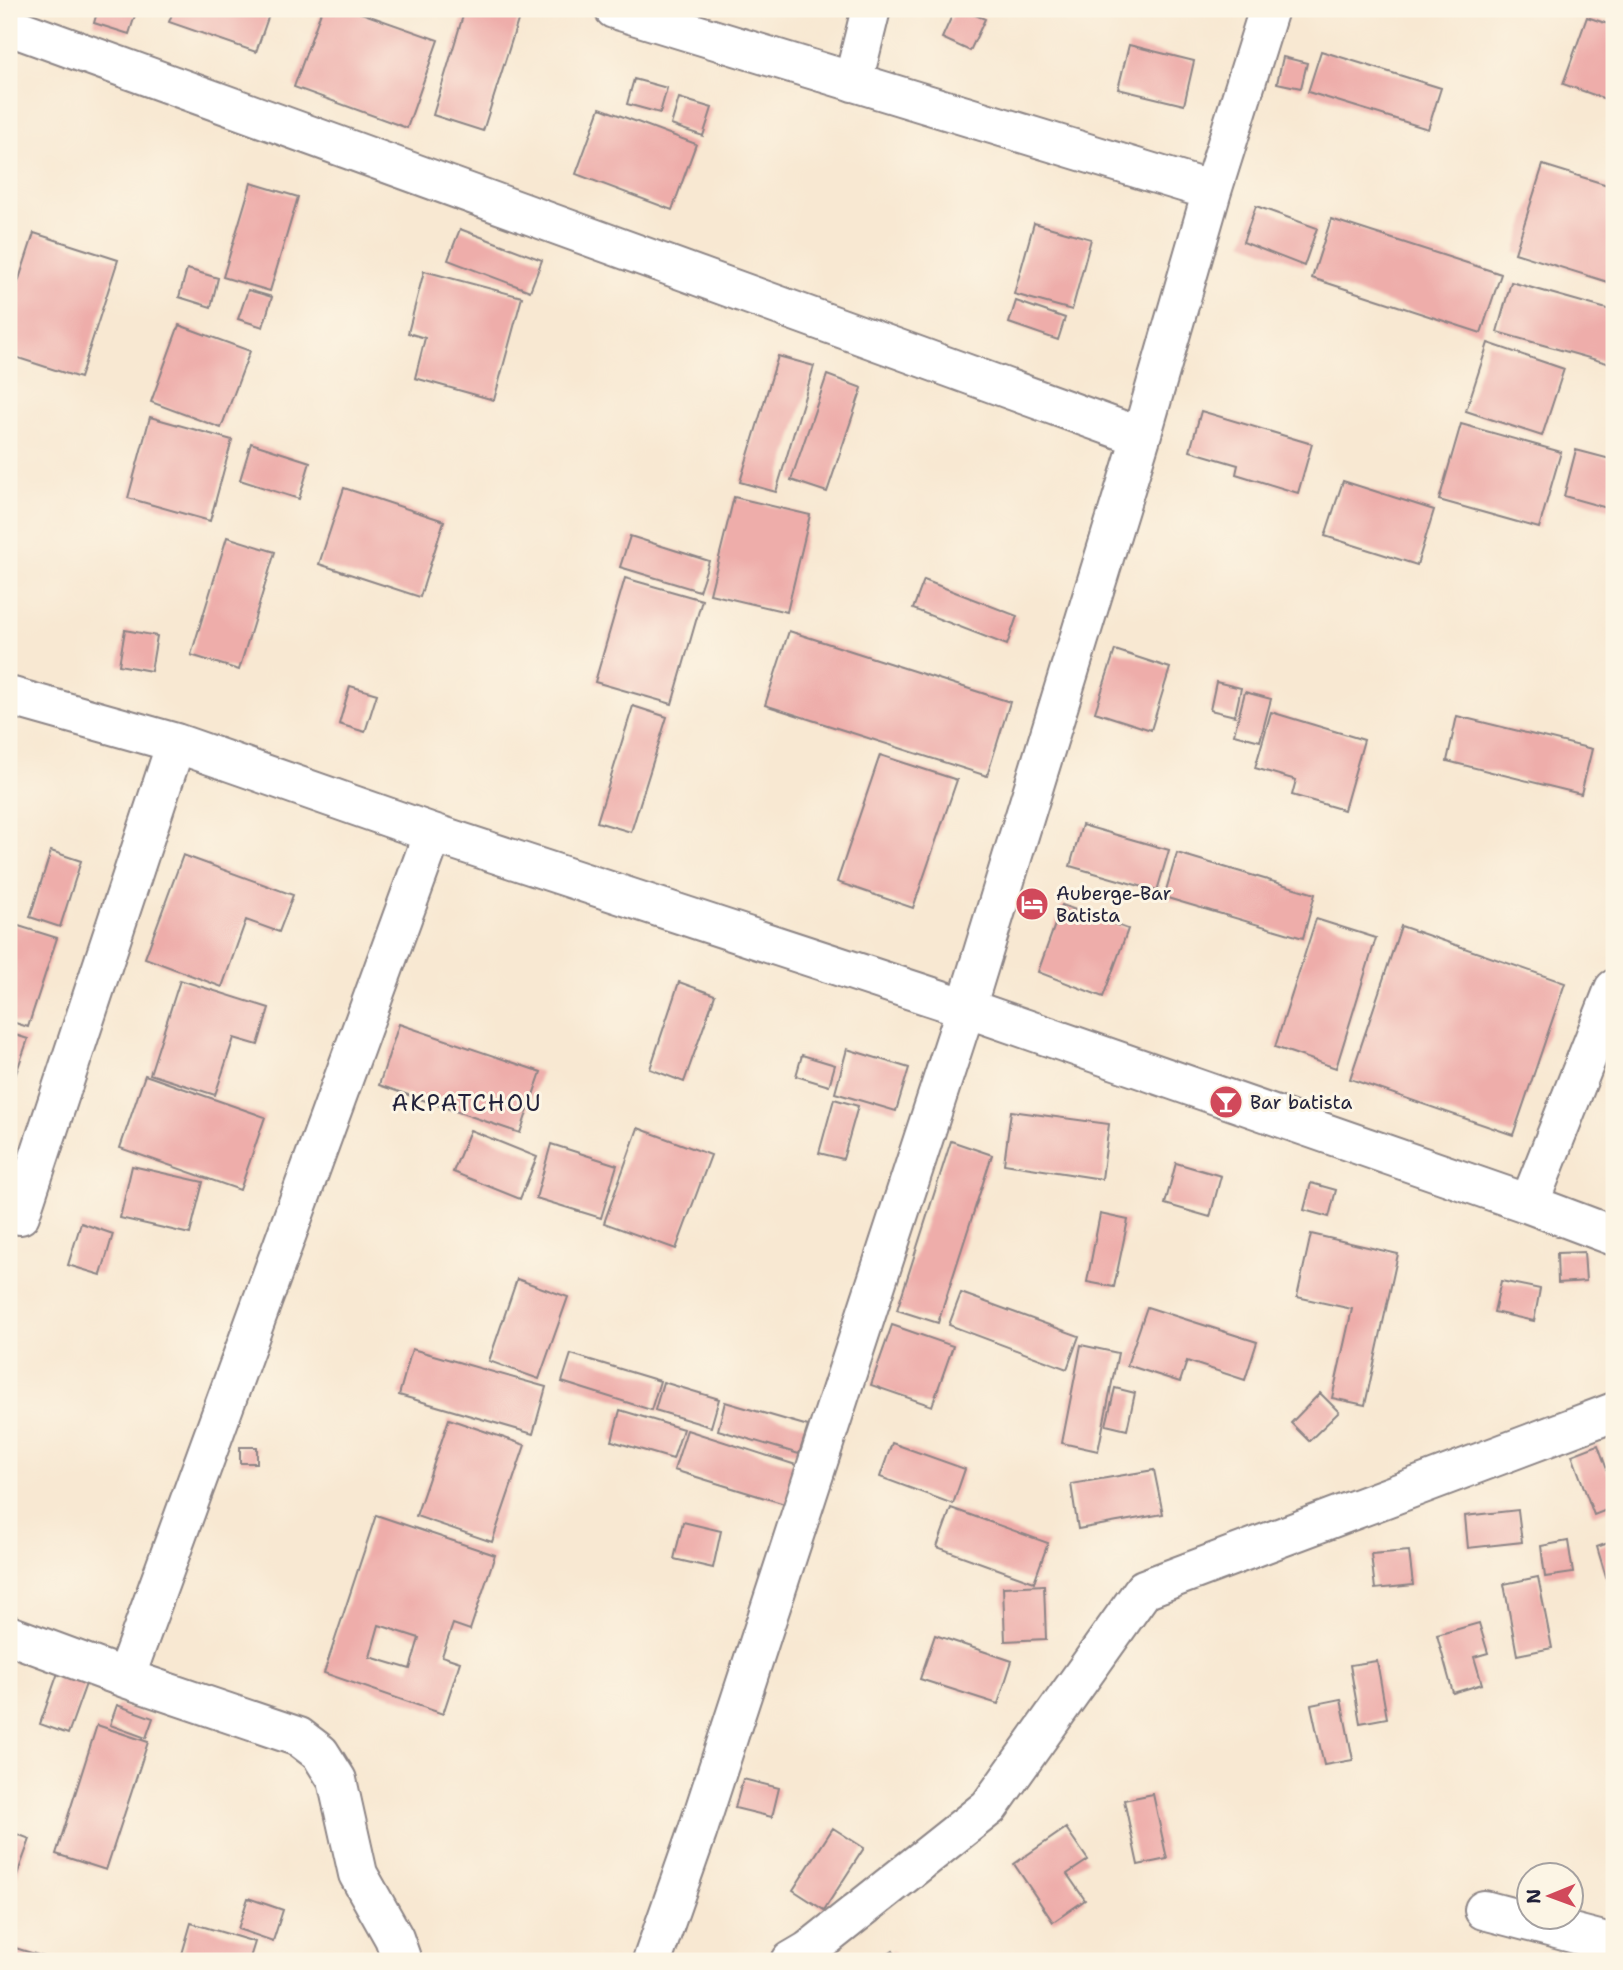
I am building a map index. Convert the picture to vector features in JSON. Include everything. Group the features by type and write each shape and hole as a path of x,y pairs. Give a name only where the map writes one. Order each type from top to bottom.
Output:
{"street":[{"path":"614,9 1212,191"},
{"path":"853,82 871,9"},
{"path":"652,1961 697,1833 965,1008 1141,437 1212,191 1269,9"},
{"path":"9,26 1141,437"},
{"path":"9,696 176,743 433,833 965,1008 1614,1236"},
{"path":"20,1215 176,743"},
{"path":"125,1678 433,833"},
{"path":"1529,1204 1614,989"},
{"path":"791,1961 808,1951 989,1807 1144,1589 1614,1412"},
{"path":"9,1635 299,1737 320,1753 337,1780 358,1874 394,1938 402,1961"},
{"path":"1485,1910 1614,1944"}],"building":[{"path":"98,9 137,9 129,34 94,23"},
{"path":"174,9 271,9 256,52 169,22"},
{"path":"322,9 350,9 438,40 407,128 294,87"},
{"path":"465,9 521,11 483,131 433,115"},
{"path":"955,9 985,19 970,51 942,38"},
{"path":"1587,17 1614,26 1614,102 1563,84"},
{"path":"1129,45 1194,61 1184,105 1118,89"},
{"path":"1321,51 1441,88 1428,129 1308,92"},
{"path":"1283,57 1307,63 1301,88 1277,83"},
{"path":"634,79 667,88 660,113 627,104"},
{"path":"679,98 712,108 703,136 671,125"},
{"path":"600,108 696,144 672,210 576,174"},
{"path":"1543,165 1614,187 1614,284 1515,253"},
{"path":"251,183 298,197 270,291 223,277"},
{"path":"1256,206 1317,228 1304,266 1243,242"},
{"path":"1331,219 1501,274 1481,333 1312,278"},
{"path":"1034,223 1091,239 1072,310 1014,294"},
{"path":"460,229 542,260 530,291 448,260"},
{"path":"34,233 118,260 80,378 9,355 9,310"},
{"path":"187,269 218,278 211,307 179,297"},
{"path":"424,271 522,297 494,400 415,378 425,338 408,333"},
{"path":"1511,282 1614,311 1614,365 1497,332"},
{"path":"248,290 272,297 263,327 238,319"},
{"path":"1016,301 1065,318 1058,340 1009,323"},
{"path":"179,325 250,351 221,428 151,402"},
{"path":"1488,343 1564,369 1542,436 1466,411"},
{"path":"778,356 814,366 776,492 740,482"},
{"path":"827,375 862,388 827,492 791,480"},
{"path":"1201,411 1312,444 1298,493 1236,474 1238,465 1190,451"},
{"path":"150,417 232,440 210,521 128,498"},
{"path":"1461,424 1561,452 1539,528 1439,500"},
{"path":"251,443 310,462 299,499 240,480"},
{"path":"1576,450 1614,460 1614,510 1564,496"},
{"path":"1343,481 1434,510 1417,565 1325,536"},
{"path":"344,488 444,521 420,597 319,564"},
{"path":"734,497 810,515 787,612 710,594"},
{"path":"630,536 709,561 699,591 620,567"},
{"path":"227,537 275,552 239,670 191,655"},
{"path":"625,578 702,600 672,704 595,682"},
{"path":"924,580 1017,616 1007,645 913,609"},
{"path":"125,630 157,636 151,671 119,665"},
{"path":"789,631 1010,702 987,776 765,705"},
{"path":"1115,650 1170,668 1151,730 1095,712"},
{"path":"1216,682 1241,688 1235,716 1210,710"},
{"path":"350,686 377,694 365,732 339,724"},
{"path":"1245,692 1271,699 1260,741 1234,734"},
{"path":"633,706 667,717 631,832 597,822"},
{"path":"1271,712 1364,740 1344,810 1292,795 1296,780 1255,768"},
{"path":"1457,716 1592,749 1581,794 1447,761"},
{"path":"880,755 957,780 913,908 837,882"},
{"path":"1082,825 1169,850 1157,891 1070,866"},
{"path":"51,851 81,861 60,927 30,917"},
{"path":"1177,853 1315,894 1303,938 1164,897"},
{"path":"183,855 293,895 279,932 246,920 222,987 145,958"},
{"path":"1062,905 1128,929 1103,997 1038,972"},
{"path":"1316,919 1376,938 1336,1068 1275,1047"},
{"path":"9,923 57,938 28,1027 9,1021"},
{"path":"1401,926 1565,983 1513,1135 1350,1079"},
{"path":"180,980 269,1008 258,1045 234,1038 215,1095 150,1074"},
{"path":"679,982 715,995 684,1082 650,1069"},
{"path":"399,1024 541,1072 520,1133 379,1085"},
{"path":"9,1033 28,1039 14,1079 9,1078"},
{"path":"847,1049 909,1068 896,1111 835,1093"},
{"path":"802,1055 835,1065 829,1086 796,1076"},
{"path":"145,1075 265,1117 240,1190 120,1148"},
{"path":"834,1099 858,1106 843,1159 819,1153"},
{"path":"1011,1111 1109,1124 1102,1179 1004,1164"},
{"path":"638,1128 711,1155 676,1249 604,1223"},
{"path":"470,1130 537,1157 520,1199 453,1172"},
{"path":"951,1141 992,1155 938,1323 897,1310"},
{"path":"551,1144 617,1165 601,1218 536,1198"},
{"path":"1176,1163 1221,1176 1210,1217 1165,1204"},
{"path":"132,1166 203,1182 190,1234 120,1218"},
{"path":"1311,1183 1336,1190 1329,1217 1304,1210"},
{"path":"1100,1214 1128,1220 1114,1287 1087,1282"},
{"path":"81,1223 113,1234 101,1275 68,1265"},
{"path":"1311,1234 1398,1254 1365,1405 1332,1398 1352,1309 1297,1297"},
{"path":"1584,1252 1586,1281 1558,1283 1557,1253"},
{"path":"517,1279 568,1297 539,1379 489,1361"},
{"path":"1501,1281 1540,1289 1534,1321 1494,1312"},
{"path":"961,1293 1079,1336 1067,1369 949,1325"},
{"path":"1147,1307 1257,1342 1245,1380 1187,1361 1180,1382 1127,1365"},
{"path":"892,1325 953,1346 932,1406 871,1385"},
{"path":"1081,1345 1118,1353 1098,1451 1062,1443"},
{"path":"412,1349 546,1387 533,1434 399,1395"},
{"path":"571,1354 660,1381 651,1410 562,1382"},
{"path":"663,1382 719,1399 711,1427 655,1410"},
{"path":"1115,1388 1135,1393 1127,1430 1106,1425"},
{"path":"1320,1393 1339,1412 1309,1441 1291,1423"},
{"path":"725,1402 808,1426 799,1454 718,1430"},
{"path":"620,1410 683,1429 673,1459 612,1441"},
{"path":"449,1419 525,1445 492,1542 416,1516"},
{"path":"687,1430 799,1466 788,1505 674,1470"},
{"path":"892,1443 965,1469 953,1504 880,1477"},
{"path":"1598,1445 1614,1489 1614,1507 1594,1515 1572,1455"},
{"path":"240,1447 257,1447 257,1463 240,1463"},
{"path":"1154,1470 1163,1514 1078,1529 1071,1484"},
{"path":"951,1508 1048,1543 1034,1582 937,1547"},
{"path":"1518,1510 1522,1542 1468,1548 1465,1516"},
{"path":"376,1515 495,1555 470,1630 453,1624 442,1656 460,1662 443,1714 324,1673","holes":["379,1625 419,1638 410,1669 370,1657"]},
{"path":"683,1522 721,1531 713,1568 674,1559"},
{"path":"1568,1541 1573,1573 1545,1577 1541,1546"},
{"path":"1614,1541 1614,1593 1611,1594 1597,1547"},
{"path":"1409,1551 1413,1585 1375,1589 1371,1554"},
{"path":"1538,1577 1552,1648 1517,1655 1504,1584"},
{"path":"1044,1585 1046,1639 1005,1641 1003,1587"},
{"path":"1479,1623 1488,1653 1474,1657 1482,1684 1453,1693 1437,1635"},
{"path":"935,1635 1012,1661 998,1704 920,1679"},
{"path":"1377,1661 1387,1718 1360,1723 1350,1665"},
{"path":"59,1670 87,1681 68,1734 40,1724"},
{"path":"1341,1699 1353,1760 1324,1765 1311,1705"},
{"path":"117,1705 153,1718 146,1738 110,1725"},
{"path":"97,1725 148,1742 106,1870 56,1854"},
{"path":"743,1779 779,1788 772,1817 735,1808"},
{"path":"1153,1794 1167,1859 1138,1865 1124,1800"},
{"path":"833,1828 864,1848 824,1910 793,1890"},
{"path":"1066,1828 1088,1860 1067,1874 1085,1900 1053,1922 1014,1864"},
{"path":"9,1831 30,1839 9,1897"},
{"path":"248,1898 283,1910 273,1941 238,1929"},
{"path":"191,1923 255,1942 249,1961 180,1961"},
{"path":"9,1946 57,1961 9,1961"},
{"path":"893,1951 899,1961 878,1961"}],"place":[{"name":"Auberge-Bar Batista","path":"1032,904"},
{"name":"Bar batista","path":"1226,1102"}],"district":[{"name":"AKPATCHOU","path":"467,1103"}]}
